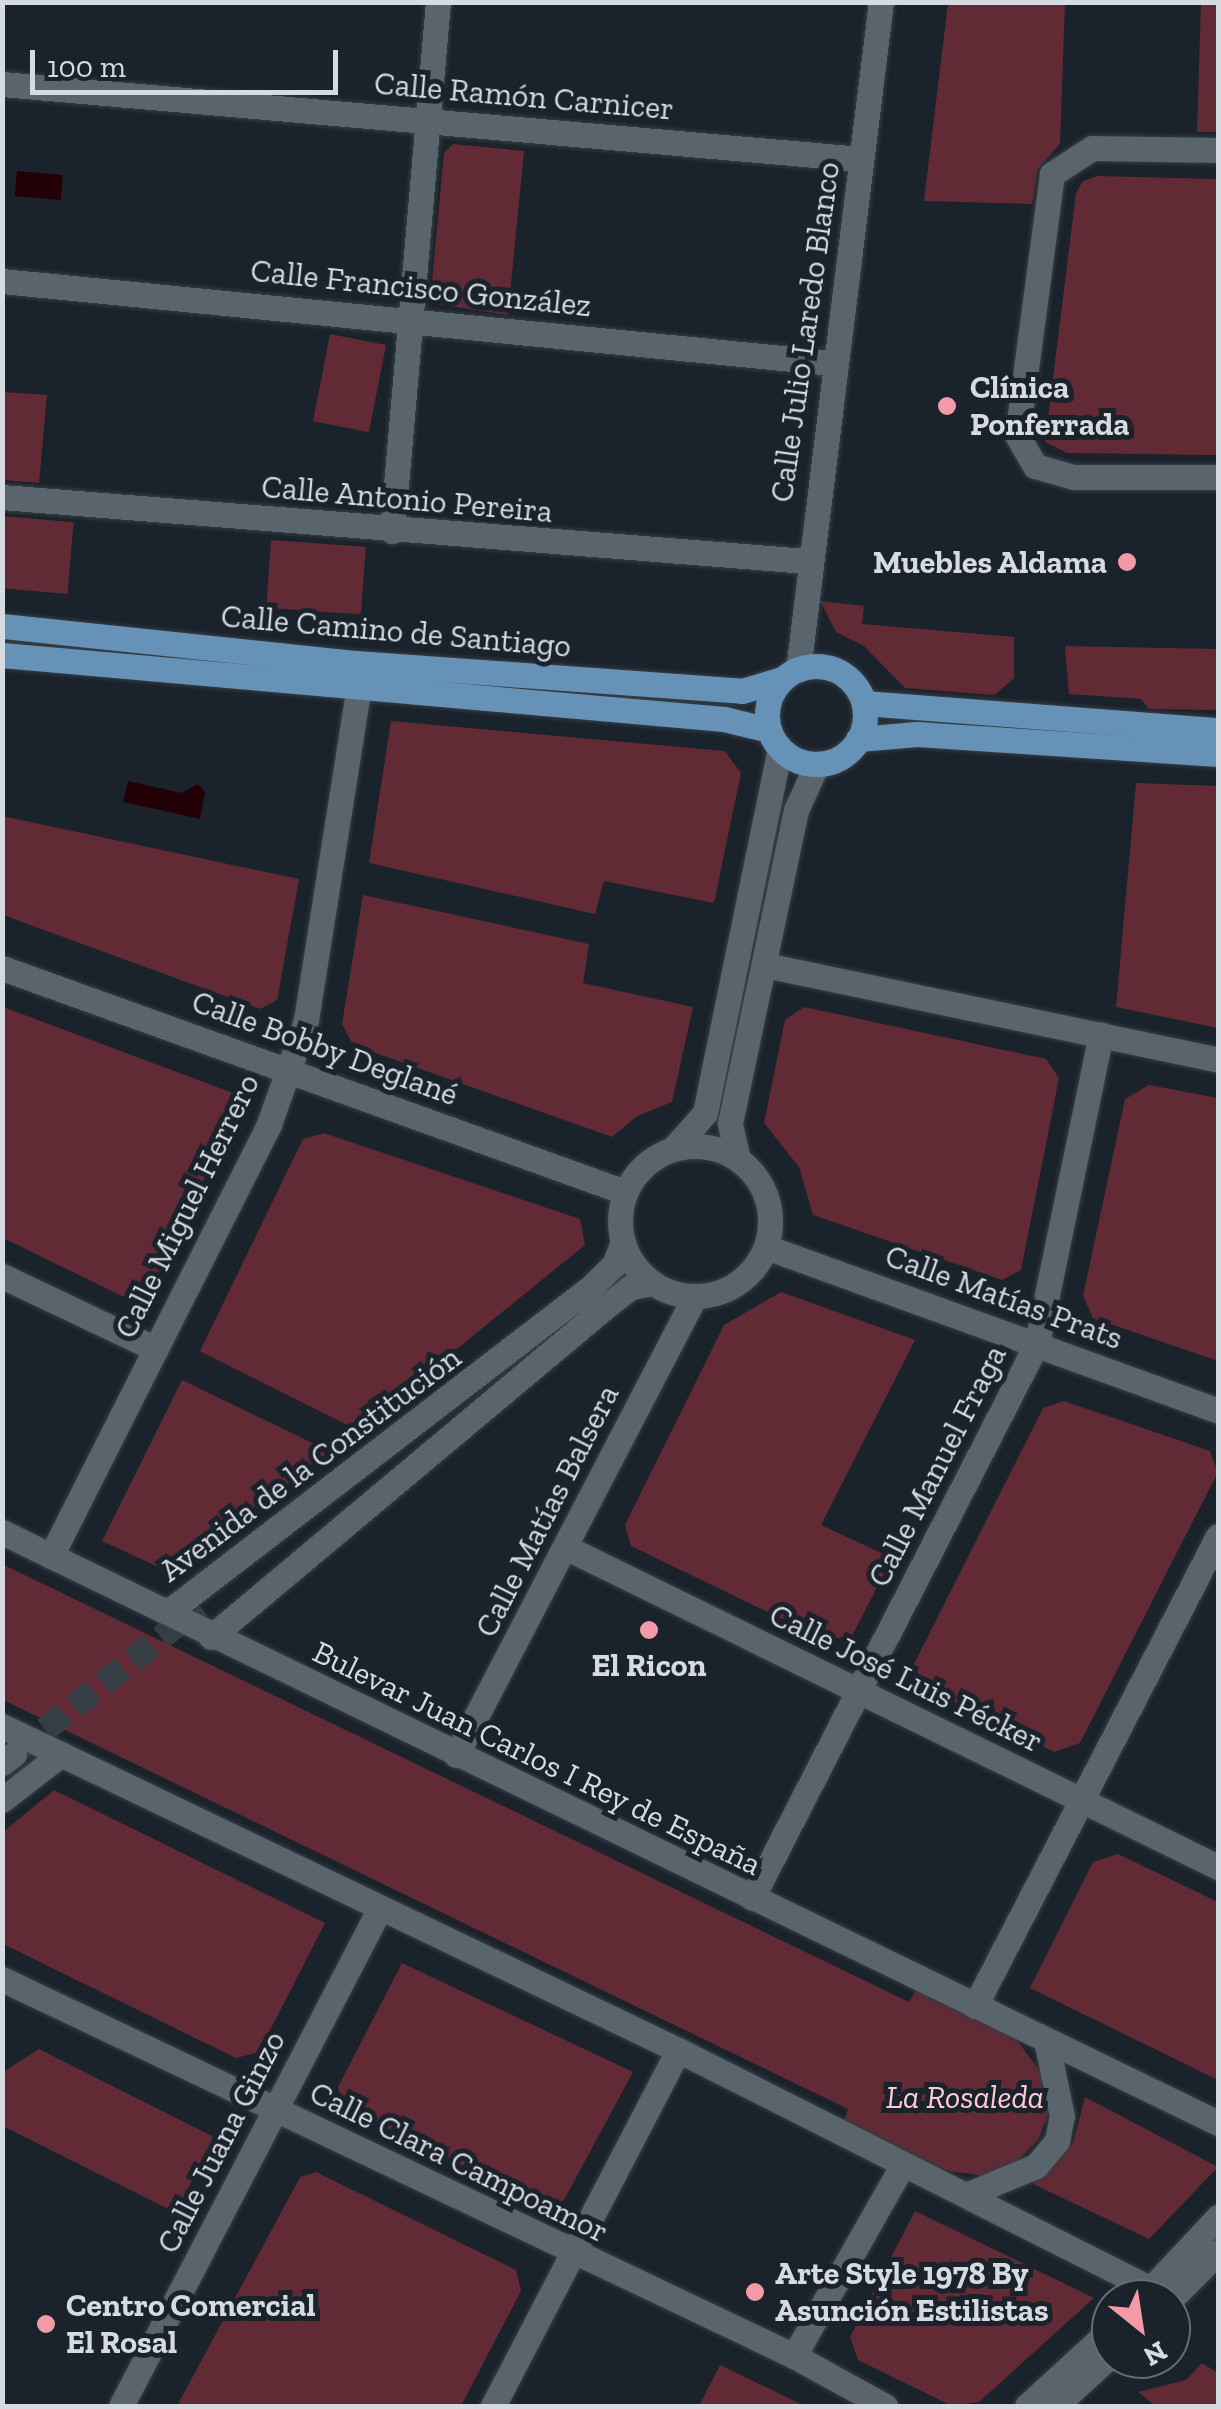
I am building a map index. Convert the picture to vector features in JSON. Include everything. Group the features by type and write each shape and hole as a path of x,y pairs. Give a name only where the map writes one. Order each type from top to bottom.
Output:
{"main road":[{"name":"Calle Camino de Santiago","path":"2,626 356,663 742,691 790,674"},
{"name":"Calle Camino de Santiago","path":"2,655 358,690 724,719 774,740"},
{"path":"858,739 864,704 843,674 821,666 790,674 766,712 774,740 817,764 833,761 858,739 917,734 1218,754"},
{"path":"864,704 1218,730"}],"street":[{"path":"392,531 438,2"},
{"name":"Calle Julio Laredo Blanco","path":"790,674 881,2"},
{"name":"Calle Ramón Carnicer","path":"2,84 861,159"},
{"path":"1218,150 1092,148 1052,174 1017,435 1035,466 1074,477 1218,477"},
{"name":"Calle Francisco González","path":"2,282 413,318 833,362"},
{"name":"Calle Antonio Pereira","path":"2,497 807,561"},
{"name":"Calle Miguel Herrero","path":"51,1556 269,1124 306,1020 358,690"},
{"path":"673,1149 705,1113 774,740"},
{"path":"738,1158 701,1145 673,1149 646,1163 625,1192 622,1242 653,1283 694,1296 730,1288 766,1246 766,1196 738,1158 730,1123 796,810 817,764"},
{"path":"765,965 1218,1060"},
{"name":"Calle Bobby Deglané","path":"2,968 625,1192"},
{"name":"Calle Manuel Fraga","path":"752,1898 1037,1343 1101,1035"},
{"name":"Avenida de la Constitución","path":"208,1619 500,1376 614,1265 622,1242"},
{"name":"Calle Matías Prats","path":"766,1246 1218,1412"},
{"path":"2,1276 156,1348"},
{"name":"Avenida de la Constitución","path":"168,1612 500,1376 630,1288 653,1283"},
{"name":"Calle Matías Balsera","path":"456,1755 694,1296"},
{"name":"Bulevar Juan Carlos I Rey de España","path":"2,1532 168,1612 208,1619 456,1755 1218,2124"},
{"path":"975,2006 1218,1536"},
{"name":"Calle José Luis Pécker","path":"565,1547 1218,1867"},
{"path":"2,1784 11,1746 61,1754 678,2050 1125,2279"},
{"path":"2,1800 61,1754"},
{"name":"Calle Juana Ginzo","path":"120,2406 380,1908"},
{"name":"Calle Clara Campoamor","path":"2,1979 794,2356 885,2406"},
{"path":"966,2195 1036,2166 1057,2141 1062,2116 1046,2040"},
{"path":"494,2406 678,2050"},
{"path":"794,2356 903,2164"},
{"path":"1168,2279 1218,2217"},
{"path":"1178,2279 1218,2252"},
{"path":"1027,2406 1091,2347"},
{"path":"1055,2406 1091,2373"}],"green space":[{"path":"948,3 1065,3 1060,144 1038,169 1032,204 924,201"},
{"path":"1201,3 1218,3 1218,132 1197,132"},
{"path":"453,144 524,151 508,315 430,303 444,153"},
{"path":"1097,176 1218,179 1218,455 1067,453 1045,442 1076,193 1083,181"},
{"path":"330,334 386,345 369,432 313,421"},
{"path":"3,392 47,395 39,483 3,480"},
{"path":"3,516 74,522 67,594 2,588"},
{"path":"271,540 366,547 361,614 266,608"},
{"path":"820,601 864,606 862,624 1014,637 1014,678 995,695 905,688 864,646 836,632"},
{"path":"1065,646 1218,649 1218,710 1149,709 1141,699 1069,694"},
{"path":"391,721 725,751 741,773 714,903 604,881 595,914 369,863"},
{"path":"1136,783 1218,786 1218,1028 1116,1007"},
{"path":"2,816 299,879 277,1000 260,1009 3,915"},
{"path":"363,895 589,944 583,983 693,1007 672,1102 637,1116 612,1137 353,1045 342,1024"},
{"path":"3,1007 233,1093 241,1113 150,1292 130,1300 3,1238"},
{"path":"804,1007 1046,1059 1059,1078 1021,1270 1002,1280 813,1215 799,1167 764,1123 785,1020"},
{"path":"1149,1085 1218,1098 1218,1361 1093,1318 1083,1296 1125,1099"},
{"path":"324,1133 580,1219 585,1245 357,1430 200,1351 303,1139"},
{"path":"781,1292 915,1340 821,1525 892,1558 853,1634 828,1641 631,1546 625,1525 724,1325"},
{"path":"182,1380 329,1451 176,1575 102,1541"},
{"path":"1064,1401 1210,1451 1218,1472 1080,1743 1054,1752 924,1686 914,1664 1043,1408"},
{"name":"La Rosaleda","path":"2,1564 909,2002 916,1990 1015,2038 1046,2079 1048,2115 1038,2140 1014,2164 987,2176 947,2171 844,2121 848,2109 3,1700"},
{"path":"54,1790 325,1923 259,2052 236,2058 3,1944 3,1832"},
{"path":"1118,1854 1218,1902 1218,2080 1030,1988 1093,1862"},
{"path":"402,1963 633,2072 564,2200 545,2207 344,2106 338,2087"},
{"path":"39,2049 214,2137 176,2213 3,2126 3,2072"},
{"path":"1085,2097 1218,2167 1149,2239 1031,2183 1073,2143"},
{"path":"316,2172 516,2270 521,2291 461,2406 177,2406 300,2177"},
{"path":"915,2211 1091,2297 1091,2301 979,2402 952,2406 858,2360 850,2337"},
{"path":"1202,2363 1218,2373 1218,2406 1155,2406 1138,2392 1191,2379"},
{"path":"720,2365 805,2406 699,2406"}],"shaded area":[{"path":"17,171 63,175 61,200 15,196"},
{"path":"128,781 182,793 198,784 205,792 200,819 123,802"}],"tunnel":[{"path":"16,1752 200,1606"}],"place":[{"name":"Clínica Ponferrada","path":"947,406"},
{"name":"Muebles Aldama","path":"1127,562"},
{"name":"El Ricon","path":"649,1630"},
{"name":"Arte Style 1978 By Asunción Estilistas","path":"755,2292"},
{"name":"Centro Comercial El Rosal","path":"46,2324"}]}
